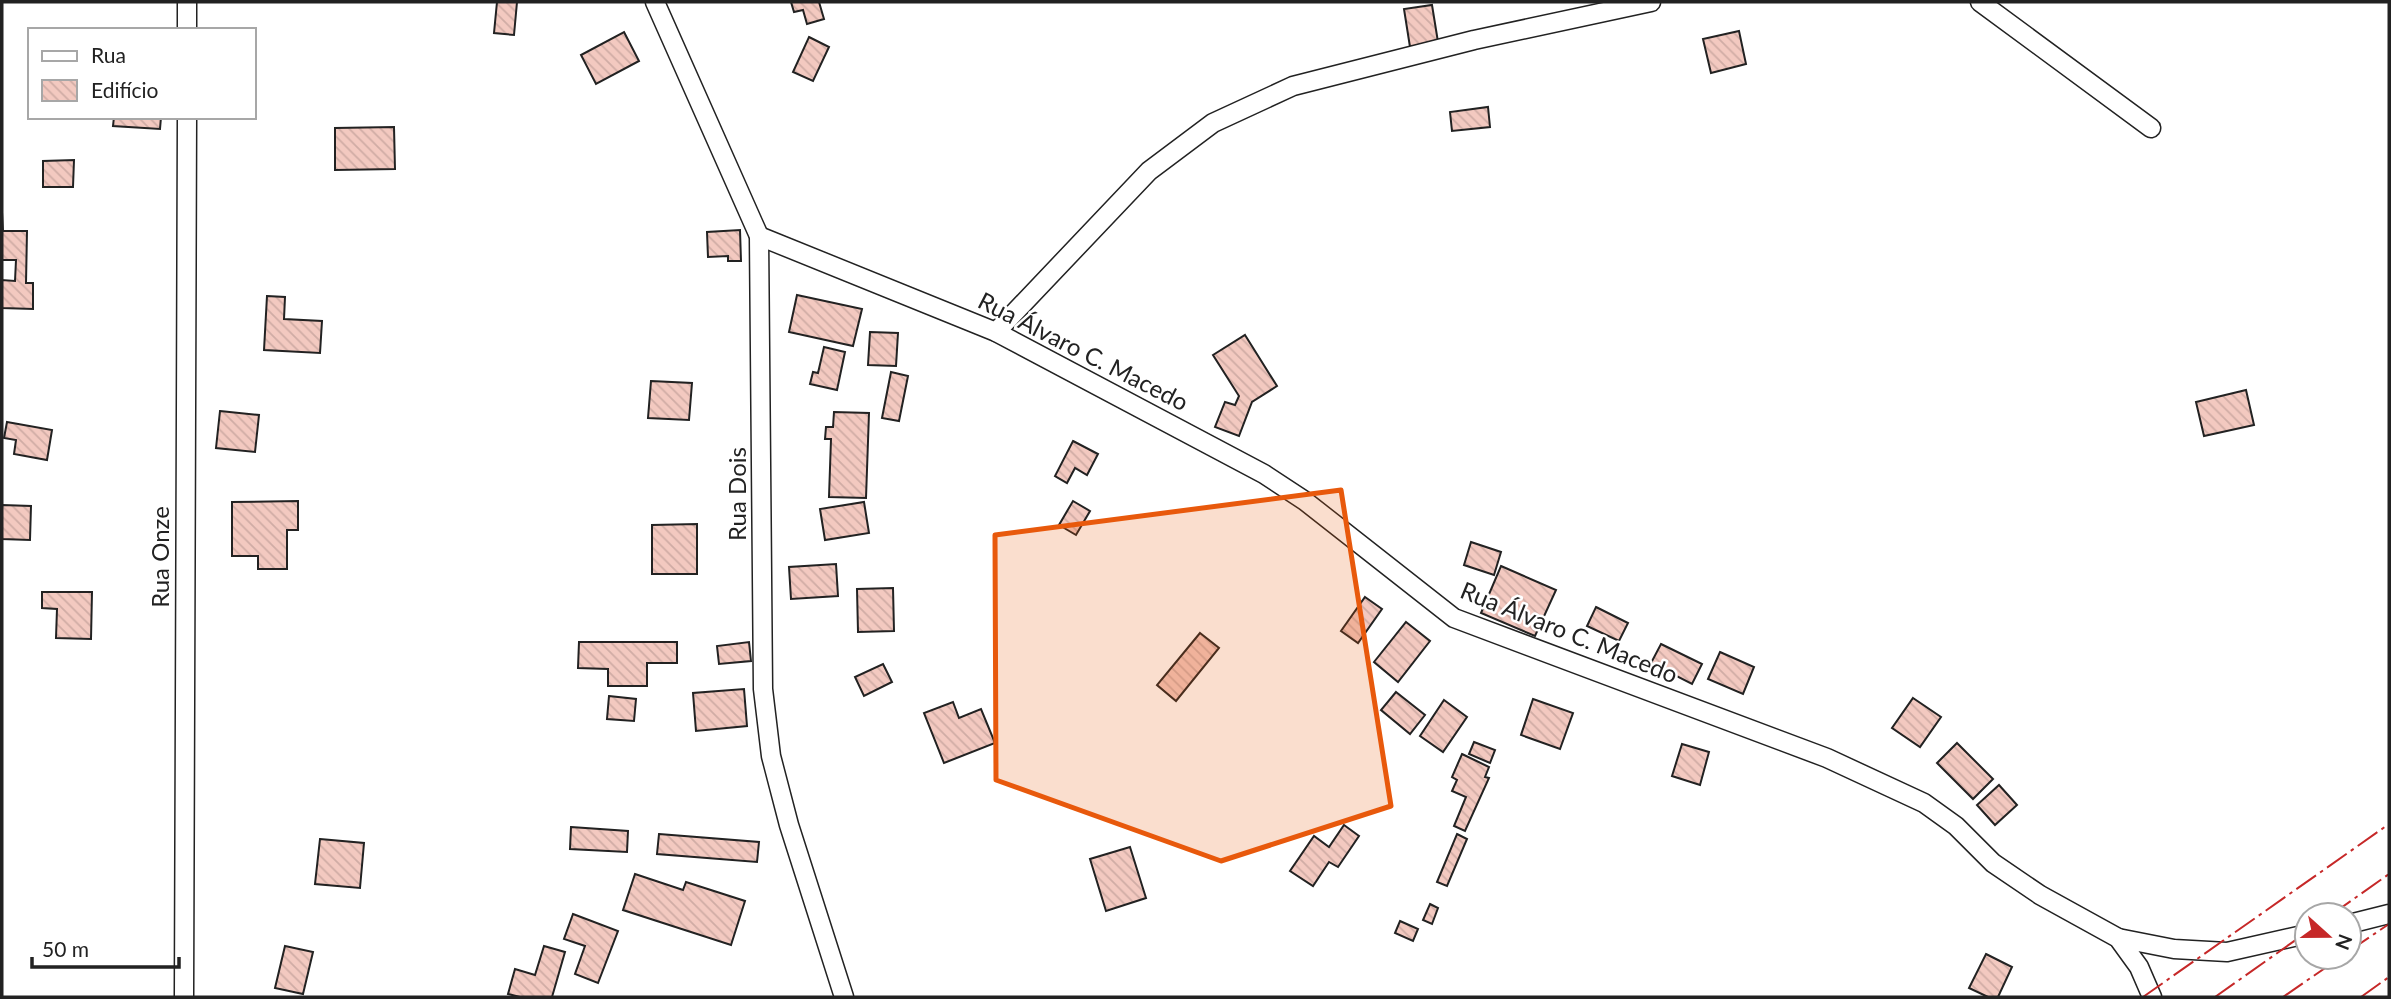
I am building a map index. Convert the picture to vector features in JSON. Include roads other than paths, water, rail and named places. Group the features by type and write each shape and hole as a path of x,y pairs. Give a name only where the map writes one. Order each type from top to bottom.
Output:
{"street":[{"path":"187,2 187,28"},
{"name":"Rua Dois","path":"655,2 759,236 763,689 771,757 844,997"},
{"path":"996,332 1149,171 1213,123 1293,86 1474,40 1651,2"},
{"path":"1980,2 2151,128"},
{"name":"Rua Onze","path":"184,997 187,119"},
{"name":"Rua Álvaro C. Macedo","path":"759,236 996,332 1264,474 1305,501 1454,618 1826,758 1924,803 1956,826 1993,863 2040,895 2118,938 2139,967 2152,997"},
{"path":"2363,920 2389,914"},
{"path":"2118,938 2174,949 2227,951 2293,937"}]}
